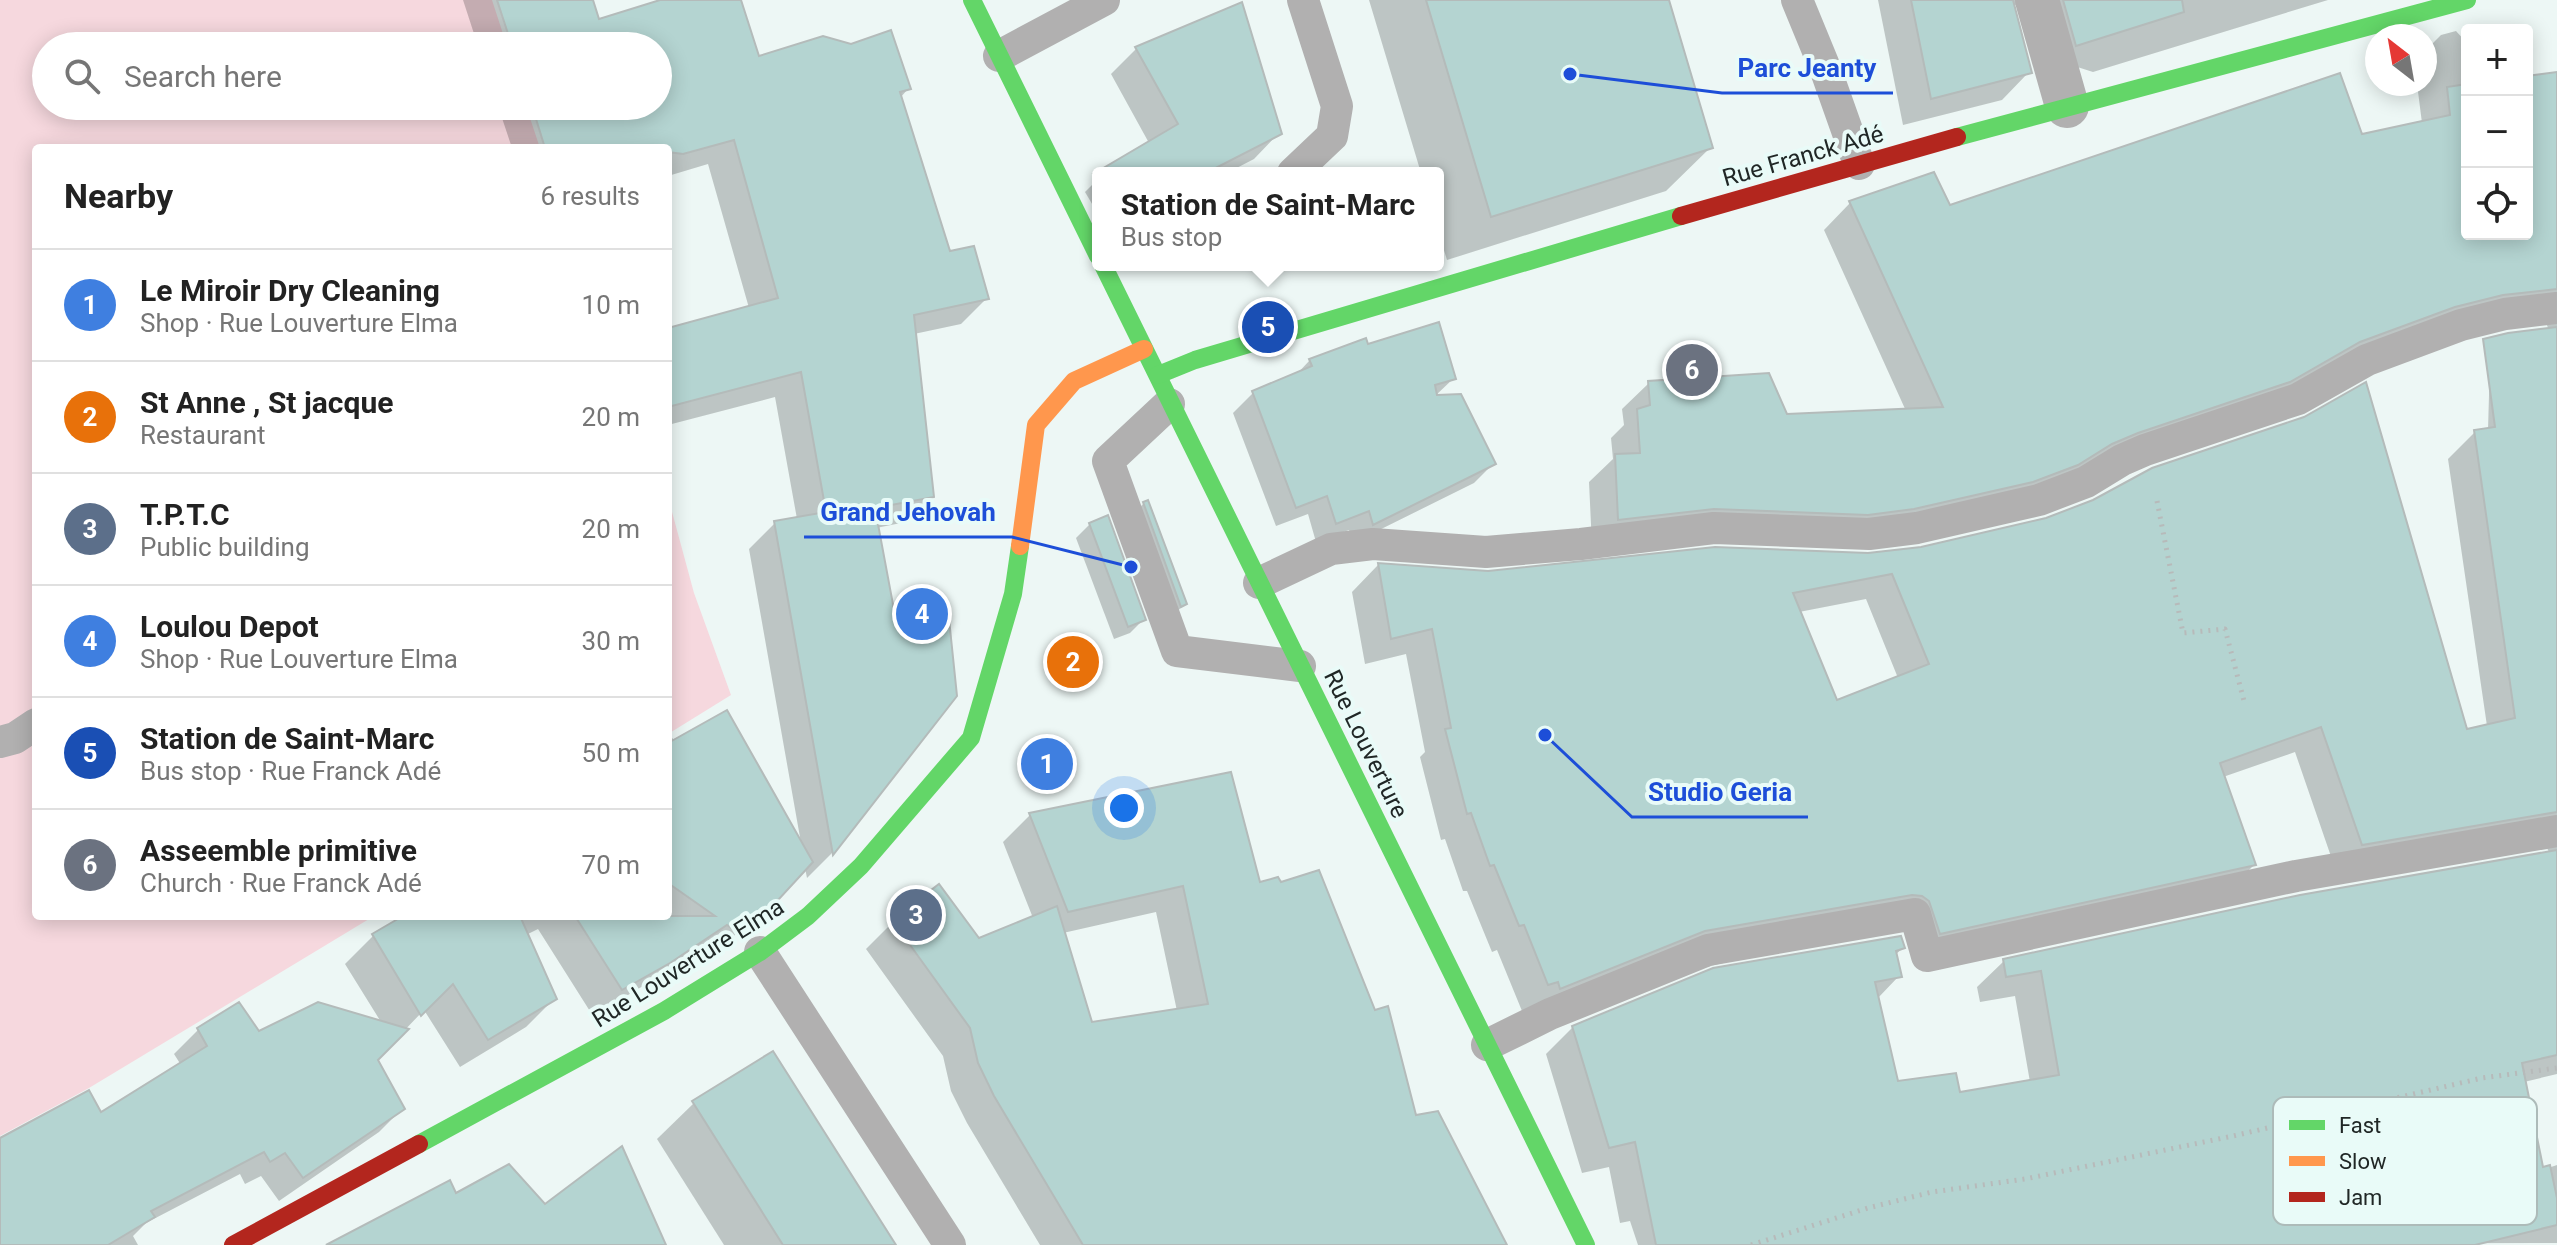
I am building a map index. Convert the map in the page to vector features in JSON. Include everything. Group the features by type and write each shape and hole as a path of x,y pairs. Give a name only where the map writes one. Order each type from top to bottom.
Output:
{"street":[{"name":"Rue Louverture","path":"972,0 1092,230"},
{"path":"2037,0 2067,106"},
{"name":"Rue Franck Adé","path":"1164,390 1195,360 1240,346 1859,164 2467,0"},
{"name":"Rue Louverture","path":"1113,271 1144,349 1586,1245"},
{"name":"Rue Louverture Elma","path":"233,1245 664,1011 760,952 808,916 861,866 971,738 1013,594 1036,425 1074,381 1144,349"}],"lane":[{"path":"999,56 1104,0"},
{"path":"1299,167 1332,136 1337,106 1303,0"},
{"path":"1797,0 1859,164"},
{"path":"1259,583 1331,549 1373,544 1486,552 1714,528 1869,534 1917,528 2039,500 2086,482 2145,450 2298,399 2367,360 2461,325 2505,314 2557,308"},
{"path":"1164,390 1108,461 1177,651 1300,666"},
{"path":"0,742 15,738 32,727"},
{"path":"1487,1045 1550,1014 1708,950 1915,914 1927,956 2296,876 2557,831"},
{"path":"760,952 950,1245"}],"path":[{"path":"2145,450 2183,633 2225,629 2244,701"},
{"path":"2400,1097 2482,1078 2557,1068"},
{"path":"1751,1245 1868,1208 1932,1192 2025,1179 2273,1127"}],"shaded area":[{"path":"0,0 492,0 502,32 32,32 32,120 531,120 539,144 32,144 32,920 367,920 89,1088 0,1136"},
{"path":"672,512 694,593 731,695 672,732"}],"building":[{"path":"497,0 593,0 599,19 660,0 741,0 759,56 823,36 851,44 891,30 911,89 900,92 950,251 974,246 989,299 914,315 934,497 875,508 897,626 949,619 957,696 833,855 774,521 826,512 801,372 672,406 672,327 778,298 734,140 683,154 672,153 672,144 544,144 536,120 672,120 672,32 507,32"},
{"path":"1426,0 1669,0 1713,148 1491,217"},
{"path":"1911,0 2013,0 2032,73 1931,99"},
{"path":"2063,0 2182,0 2184,12 2076,46"},
{"path":"1242,2 1282,134 1218,167 1105,167 1178,124 1135,47"},
{"path":"2557,72 2557,289 2503,295 2455,307 2360,342 2290,382 2138,433 2112,444 2078,465 2033,482 1914,509 1868,515 1714,509 1618,520 1615,454 1640,453 1637,409 1650,405 1648,381 1769,373 1787,414 1943,407 1849,201 1934,172 1950,205 2340,73 2362,134 2450,115 2447,87 2461,85 2461,240 2533,240 2533,75"},
{"path":"1439,322 1456,379 1435,385 1437,395 1461,394 1496,464 1373,525 1369,511 1336,524 1327,496 1296,508 1252,391 1312,366 1309,359 1366,338 1368,344"},
{"path":"2557,327 2557,812 2362,845 2321,727 2220,763 2256,865 1940,934 1929,901 1912,895 1705,931 1560,989 1558,982 1548,985 1524,925 1519,926 1494,865 1490,866 1471,813 1467,814 1445,729 1451,728 1432,629 1391,639 1378,563 1488,571 1715,547 1868,553 1921,547 2046,518 2093,500 2152,468 2304,417 2366,382 2467,729 2515,718 2474,430 2495,427 2483,339","holes":["1892,574 1929,664 1837,700 1793,593"]},
{"path":"1148,500 1187,604 1181,607 1143,502"},
{"path":"1108,515 1146,620 1128,627 1089,523"},
{"path":"727,710 813,862 779,899 734,930 727,925 622,990 578,920 672,920 672,916 715,916 672,886 672,741"},
{"path":"1231,772 1260,882 1278,877 1281,882 1319,870 1375,1010 1388,1006 1416,1115 1438,1111 1507,1245 1083,1245 994,1096 978,1063 970,1028 892,920 939,884 979,938 1057,906 1092,1022 1208,1004 1183,886 1068,912 1029,813"},
{"path":"2557,850 2557,1055 2522,1063 2529,1097 2273,1097 2273,1225 2537,1225 2537,1137 2543,1167 2550,1165 2557,1198 2557,1225 2475,1245 1656,1245 1635,1142 1609,1148 1572,1026 1713,968 1901,936 1905,948 1896,951 1902,977 1875,982 1898,1081 1956,1073 1960,1092 2059,1075 2041,971 2006,977 2003,959 2300,895"},
{"path":"396,920 522,920 557,999 488,1040 453,984 421,1016 372,934"},
{"path":"239,1002 259,1031 318,1002 409,1029 378,1060 405,1109 303,1178 285,1153 270,1162 264,1152 151,1211 155,1217 108,1245 0,1245 0,1138 89,1090 101,1112 207,1046 197,1028"},
{"path":"773,1051 896,1245 783,1245 692,1101"},
{"path":"622,1146 666,1245 326,1245 450,1180 456,1193 509,1164 545,1204"}],"traffic: fast":[{"path":"972,0 1092,244"},
{"path":"1957,137 2467,0"},
{"path":"1158,375 1195,360 1681,216"},
{"path":"1106,271 1586,1245"},
{"path":"419,1144 664,1011 760,952 808,916 861,866 971,738 1013,594 1020,546"}],"traffic: slow":[{"path":"1020,546 1036,425 1074,381 1144,349"}],"traffic: jam":[{"path":"1681,216 1957,137"},
{"path":"233,1245 419,1144"}],"place":[{"name":"Parc Jeanty","path":"1570,74"},
{"name":"Station de Saint-Marc","path":"1268,327"},
{"name":"Asseemble primitive","path":"1692,370"},
{"name":"Grand Jehovah","path":"1131,567"},
{"name":"Loulou Depot","path":"922,614"},
{"name":"St Anne , St jacque","path":"1073,662"},
{"name":"Studio Geria","path":"1545,735"},
{"name":"Le Miroir Dry Cleaning","path":"1047,764"},
{"name":"T.P.T.C","path":"916,915"}]}
